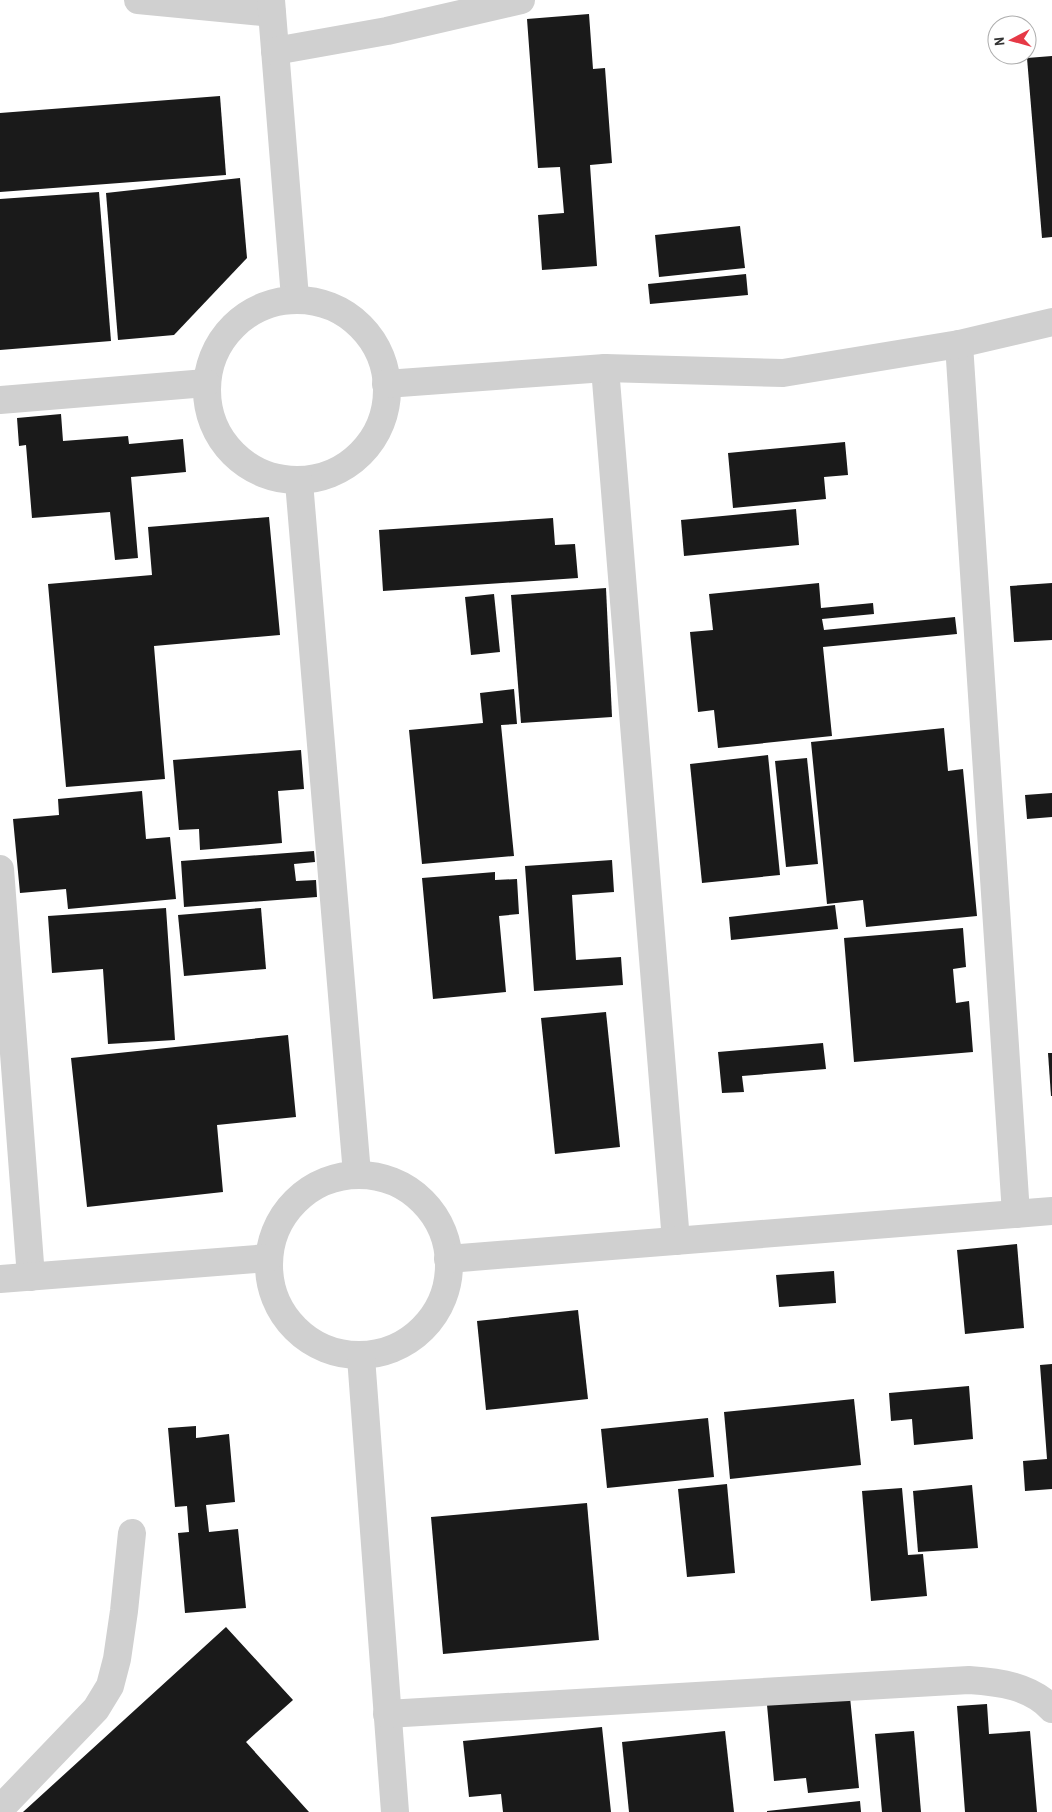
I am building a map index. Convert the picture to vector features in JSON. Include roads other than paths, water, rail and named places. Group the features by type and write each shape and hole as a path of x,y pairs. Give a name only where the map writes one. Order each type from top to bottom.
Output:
{"street":[{"path":"138,0 272,7 295,298"},
{"path":"275,51 387,31 521,0"},
{"path":"295,298 333,306 364,327 382,356 388,395 381,426 359,458 330,476 298,482 261,474 230,452 212,423 206,383 213,353 231,326 264,305 295,298"},
{"path":"386,384 605,368 783,373 959,344 1052,322"},
{"path":"959,344 1016,1214"},
{"path":"605,368 676,1241"},
{"path":"0,400 206,383"},
{"path":"298,482 357,1174"},
{"path":"0,869 31,1277"},
{"path":"357,1174 395,1181 425,1202 444,1231 450,1270 442,1302 420,1333 392,1350 361,1357 322,1349 292,1328 274,1299 268,1258 275,1229 294,1201 325,1180 357,1174"},
{"path":"448,1259 1052,1211"},
{"path":"0,1279 268,1258"},
{"path":"361,1357 395,1812"},
{"path":"0,1809 96,1709 110,1686 117,1659 124,1611 132,1533"},
{"path":"387,1714 969,1680 1005,1683 1043,1699 1052,1709"}]}
